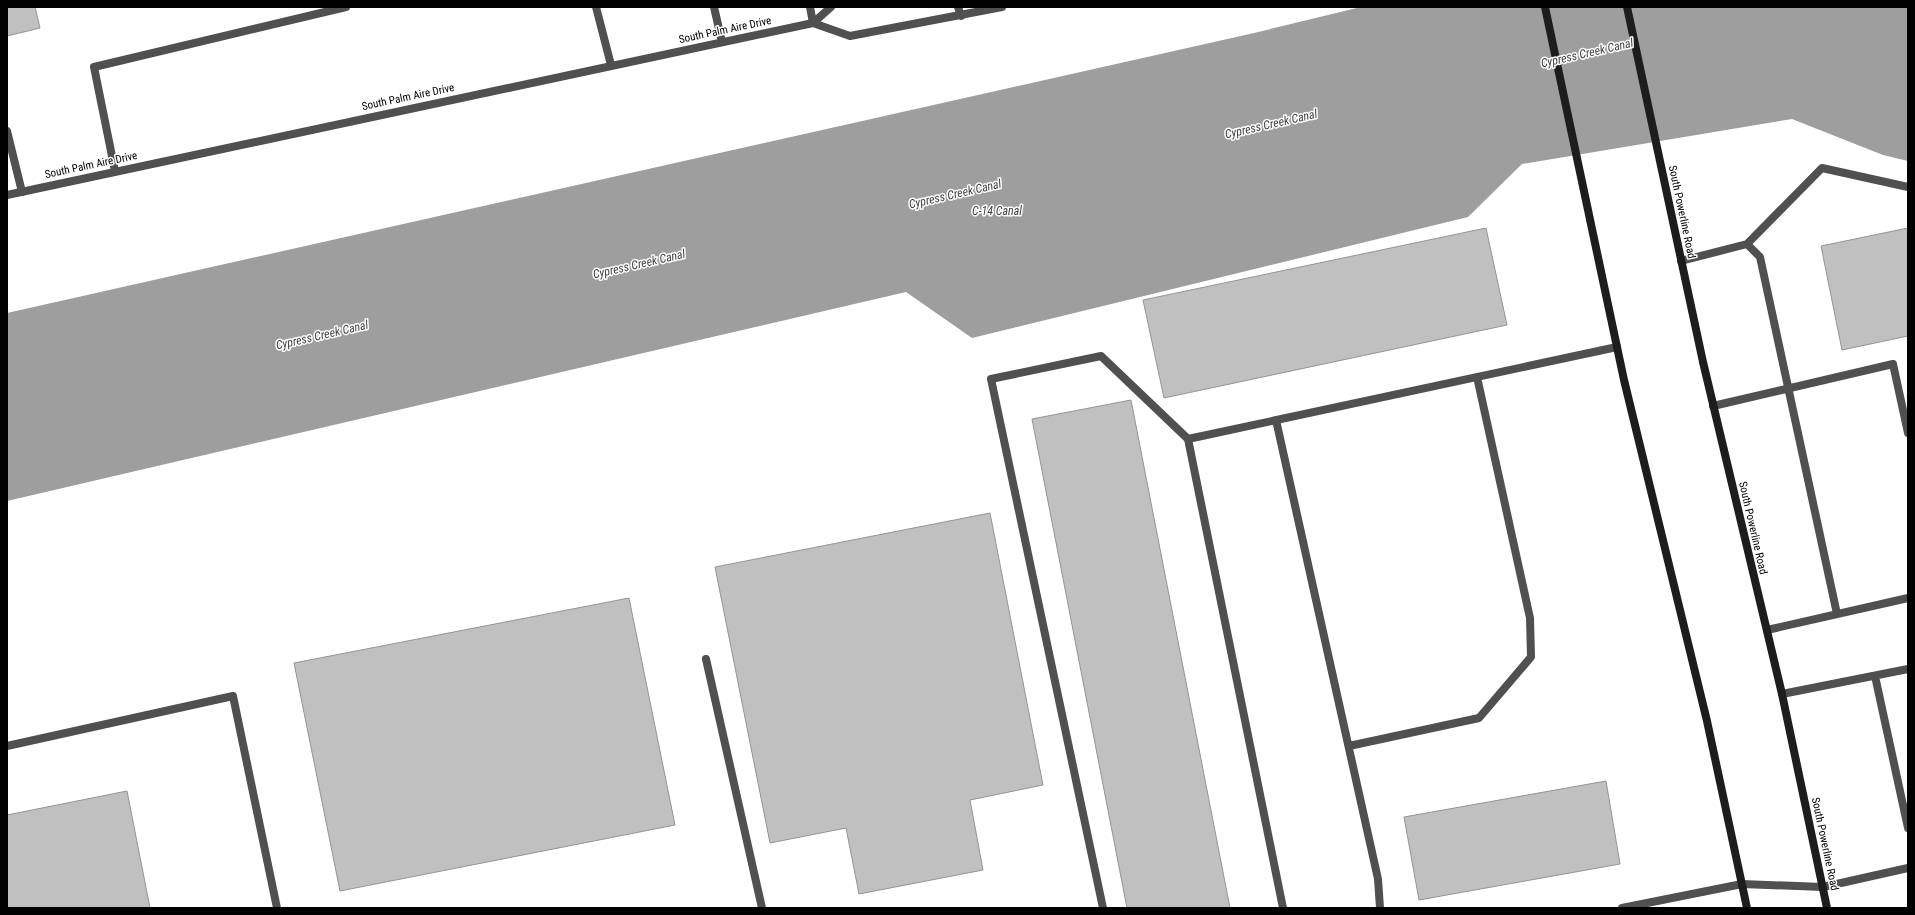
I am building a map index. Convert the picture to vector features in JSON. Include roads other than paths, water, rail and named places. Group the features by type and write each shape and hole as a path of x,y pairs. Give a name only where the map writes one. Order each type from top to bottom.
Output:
{"main road":[{"path":"1545,7 1617,347 1707,721 1747,908"},
{"name":"South Powerline Road","path":"1627,7 1713,406 1782,694 1827,908"}],"street":[{"path":"115,171 94,67 346,7"},
{"path":"596,7 611,65"},
{"path":"714,7 722,42"},
{"path":"810,7 813,23 850,36 1002,7"},
{"name":"South Palm Aire Drive","path":"7,195 813,23 831,7"},
{"path":"958,7 960,16"},
{"path":"7,131 22,192"},
{"path":"1681,261 1747,244 1822,168 1908,186"},
{"path":"1747,244 1760,257 1836,614"},
{"path":"1188,439 1617,347"},
{"path":"1103,908 991,379 1101,356 1188,439 1283,908"},
{"path":"1713,406 1894,364 1908,433"},
{"path":"1349,746 1479,718 1531,657 1530,618 1477,377"},
{"path":"1276,420 1378,879 1380,908"},
{"path":"1766,630 1908,598"},
{"path":"706,659 762,908"},
{"path":"1782,694 1908,669"},
{"path":"1875,676 1908,828"},
{"path":"7,746 233,696 277,908"},
{"path":"1622,908 1742,884 1822,887 1908,868"}],"water":[{"name":"C-14 Canal","path":"1361,7 1908,7 1908,161 1883,155 1792,119 1522,164 1468,217 972,338 906,292 7,501 7,313 1254,33"}],"water label":[{"name":"Cypress Creek Canal","path":"1587,53"},
{"name":"Cypress Creek Canal","path":"1271,124"},
{"name":"Cypress Creek Canal","path":"955,194"},
{"name":"Cypress Creek Canal","path":"639,264"},
{"name":"Cypress Creek Canal","path":"322,335"}]}
